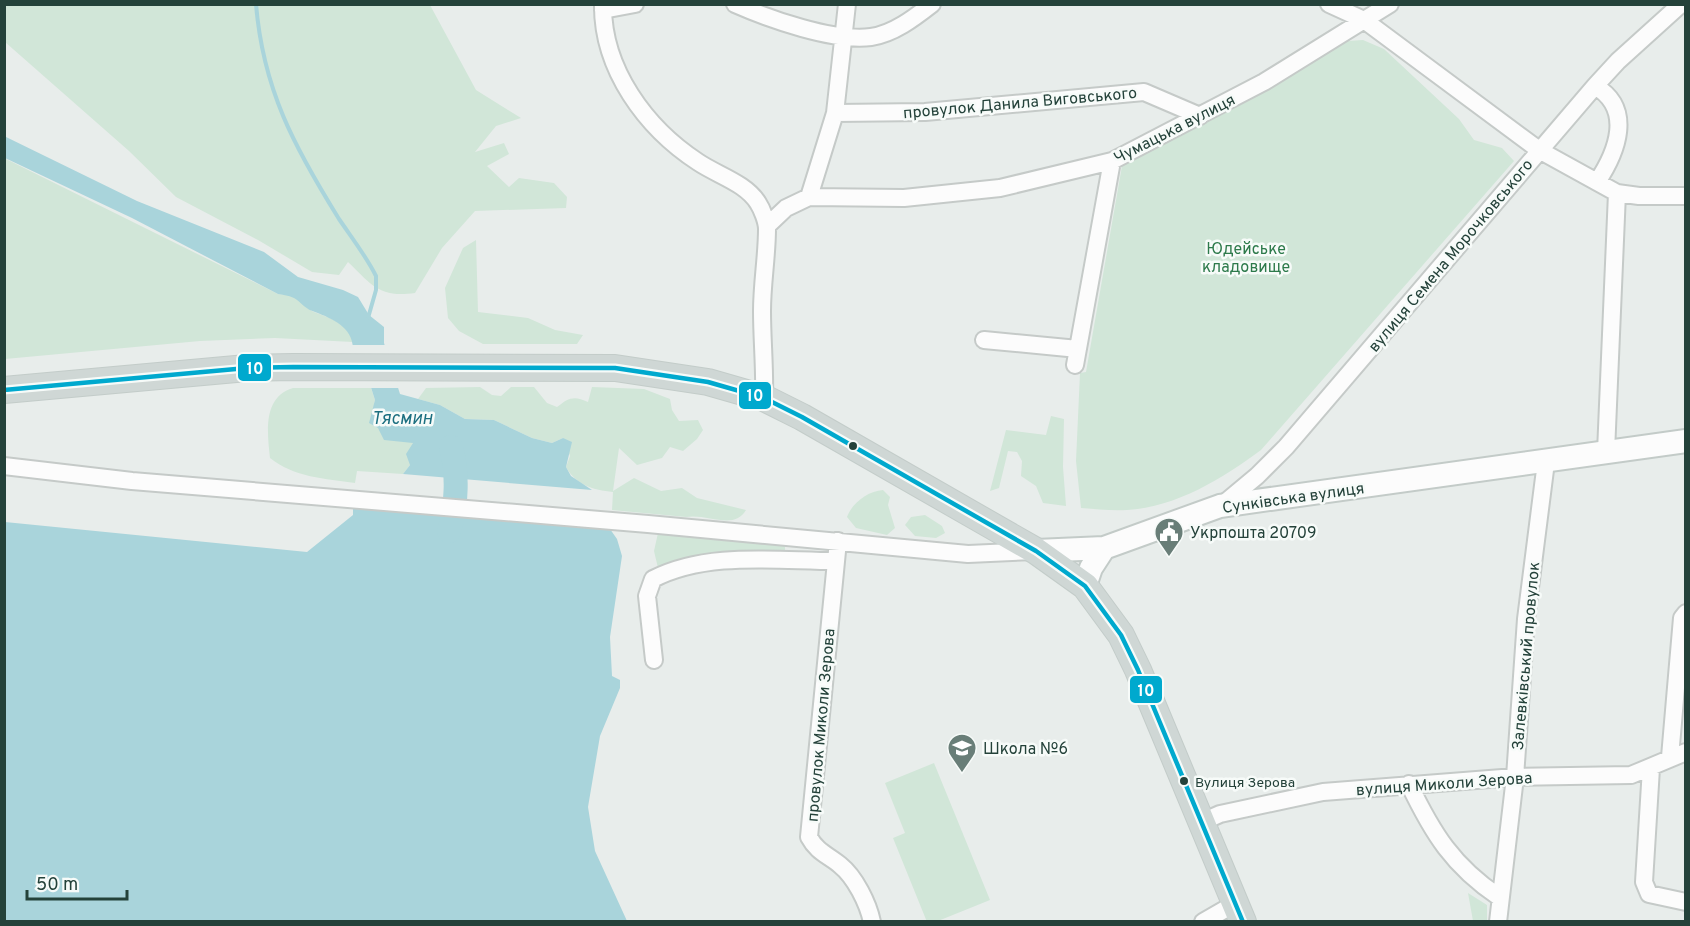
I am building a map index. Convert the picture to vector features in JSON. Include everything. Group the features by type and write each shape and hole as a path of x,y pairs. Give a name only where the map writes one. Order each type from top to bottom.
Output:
{"main road":[{"path":"4,390 247,368 615,368 708,382 764,398 1036,551 1085,586 1121,635 1138,670 1240,912"}],"street":[{"path":"635,4 603,7 608,52 620,77 646,115 668,140 698,162 747,191 759,203 767,226 762,279 764,398"},
{"path":"735,4 775,21 845,36 870,37 891,31 932,4"},
{"path":"809,197 835,113 847,4"},
{"path":"1329,4 1364,20 1539,150 1617,193 1639,196 1686,196"},
{"name":"Чумацька вулиця","path":"767,226 786,208 809,197 904,198 1000,188 1112,160 1264,82 1390,4"},
{"name":"вулиця Семена Морочковського","path":"1220,506 1257,476 1286,447 1595,86 1618,61 1681,4"},
{"path":"1595,86 1610,94 1616,103 1617,142 1612,160 1597,182"},
{"name":"провулок Данила Виговського","path":"835,113 925,112 1144,92 1200,116"},
{"path":"984,340 1077,357 1112,160"},
{"path":"1606,452 1617,193"},
{"path":"759,203 786,208"},
{"name":"Сунківська вулиця","path":"4,466 132,481 761,534 968,554 1104,548 1220,506 1686,441"},
{"name":"Залевківський провулок","path":"1498,921 1499,897 1515,777 1526,619 1546,462"},
{"name":"провулок Миколи Зерова","path":"838,541 809,837 815,849 839,864 852,877 872,921"},
{"path":"1085,586 1091,568 1104,548"},
{"path":"654,660 647,596 653,579 691,564 734,561 836,561"},
{"path":"1678,755 1682,618 1686,613"},
{"name":"вулиця Миколи Зерова","path":"1202,822 1220,814 1312,793 1515,777 1631,775 1678,755"},
{"path":"1651,768 1644,882 1649,894 1686,902"},
{"path":"1409,784 1427,821 1448,851 1472,878 1499,897"},
{"path":"1203,921 1240,912"}],"green space":[{"path":"5,4 430,5 476,90 521,118 496,126 475,152 504,143 509,154 487,166 509,187 519,178 554,183 567,197 566,208 475,211 442,248 415,293 393,294 377,288 348,262 339,275 312,272 258,240 176,197 129,151 5,42"},
{"name":"Юдейське кладовище","path":"1363,40 1384,49 1459,119 1474,140 1502,148 1514,161 1261,450 1215,480 1164,503 1127,510 1081,508 1076,461 1080,373 1086,372 1122,166 1261,94 1348,41"},
{"path":"4,158 278,294 294,296 312,311 344,326 352,336 353,342 275,338 200,341 5,359"},
{"path":"476,240 478,312 528,318 555,330 583,335 577,344 483,344 459,331 448,318 445,288 463,248"},
{"path":"480,387 492,395 501,396 511,387 534,387 547,403 557,407 571,398 588,402 592,387 644,389 670,399 672,410 679,421 698,420 703,430 697,439 683,451 670,447 662,458 637,465 619,448 613,491 634,478 661,491 682,488 697,498 746,510 735,519 719,520 612,510 613,492 586,486 570,473 566,467 570,456 563,438 552,443 532,438 494,420 465,419 440,405 418,399 426,388"},
{"path":"293,388 371,388 375,400 373,413 413,443 410,465 403,474 357,471 355,483 310,476 279,464 270,458 269,416 276,399 283,392"},
{"path":"1051,416 1064,419 1063,467 1066,506 1043,503 1036,486 1021,476 1022,461 1017,452 1008,451 999,488 990,491 1006,430 1046,435"},
{"path":"883,490 890,497 888,505 895,528 887,535 856,528 847,517 849,512 866,495"},
{"path":"925,515 942,526 945,533 936,538 915,536 905,525 911,517"},
{"path":"658,533 770,542 785,546 785,554 658,568 654,551"},
{"path":"934,763 990,900 938,921 927,922 893,838 905,833 885,783"},
{"path":"1468,893 1487,905 1487,921 1473,921"}],"water":[{"name":"Тясмин","path":"4,136 137,201 264,252 298,277 343,290 358,297 369,315 384,327 384,343 400,394 440,405 465,419 494,420 532,438 552,443 563,438 572,442 566,467 571,476 592,490 403,474 410,465 406,454 413,443 384,440 378,428 369,423 375,400 359,350 353,348 345,329 309,310 296,299 278,294 132,218 5,158"},
{"path":"353,508 610,529 617,539 622,556 610,637 612,676 620,680 620,688 600,736 588,807 595,851 627,921 5,922 5,522 307,552 353,515"}],"pier":[{"path":"350,345 387,345 401,388 368,388 356,352 350,350"}],"waterway":[{"path":"256,4 266,64 274,91 295,142 323,193 376,276 376,290 368,318"},
{"name":"Тясмин","path":"449,531 456,489 451,447"}],"transit line":[{"name":"10","path":"4,390 247,368 615,368 708,382 764,398 802,417 1036,551 1085,586 1121,635 1138,670 1243,922"}],"place":[{"name":"Укрпошта 20709","path":"1169,558"},
{"name":"Школа №6","path":"962,774"},
{"name":"Вулиця Зерова","path":"1184,781"}]}
